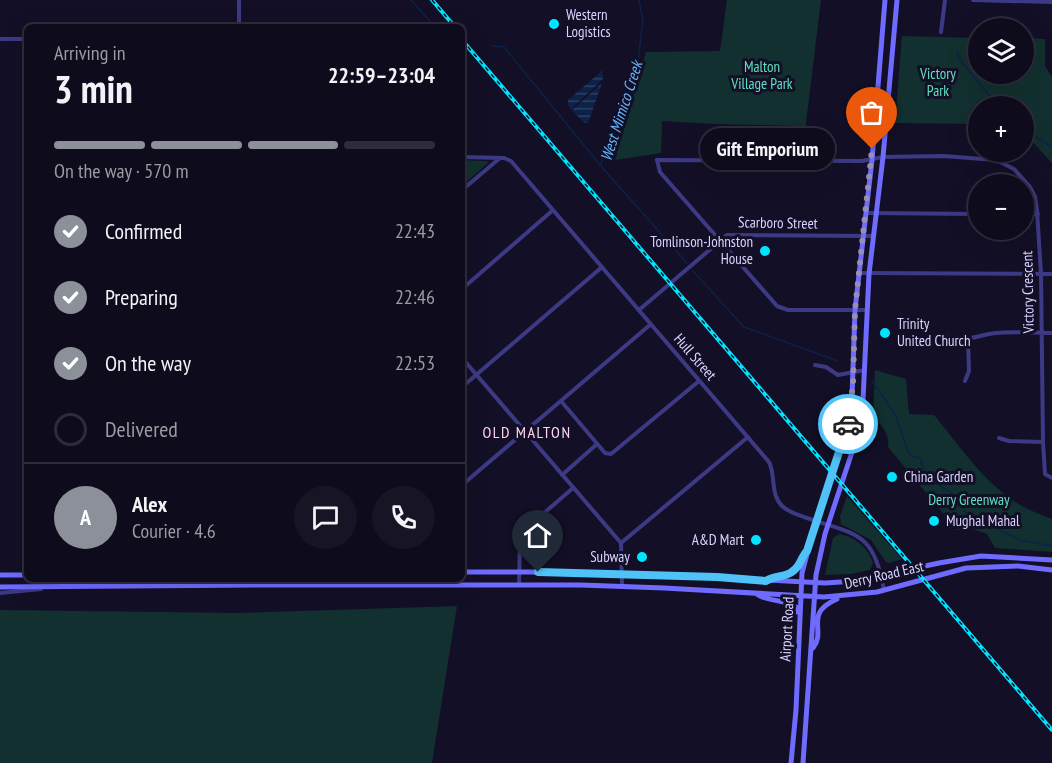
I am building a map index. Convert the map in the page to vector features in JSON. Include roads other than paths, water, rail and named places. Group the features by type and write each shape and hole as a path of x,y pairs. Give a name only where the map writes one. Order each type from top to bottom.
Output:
{"main road":[{"name":"Airport Road","path":"791,763 796,710 800,597 807,551 845,437 852,397 855,310 872,160 885,0"},
{"name":"Airport Road","path":"803,763 815,583 821,546 859,429 863,400 869,274 883,157 897,0"},
{"path":"881,45 892,44"},
{"path":"766,581 792,572 798,567 807,551"},
{"name":"Derry Road East","path":"465,572 723,577 815,583 845,582 939,562 981,556 1052,560"},
{"name":"Derry Road East","path":"0,587 376,582 622,587 814,597 853,596 966,568 1018,566 1052,570"},
{"path":"0,575 24,575"},
{"path":"756,593 761,598 782,601 797,609 796,647 798,649"},
{"path":"812,649 816,644 817,619 821,609 837,599 853,596"}],"street":[{"path":"239,0 239,24"},
{"path":"941,32 945,0"},
{"path":"973,0 1052,2"},
{"path":"0,39 24,39"},
{"name":"Victory Crescent","path":"720,240 660,172 657,160 872,160 883,157 943,156 996,160 1014,169 1023,177 1035,196 1038,214 1041,274 1042,442 1045,474 1052,478"},
{"path":"465,157 501,158"},
{"path":"465,188 501,158"},
{"name":"Hull Street","path":"501,158 511,161 770,464 776,496 782,506 788,511 853,534 862,540 876,557 884,590"},
{"path":"465,286 553,210"},
{"path":"865,213 968,214"},
{"name":"Scarboro Street","path":"639,310 720,240 731,235 873,236"},
{"path":"720,240 778,306 788,310 866,310"},
{"path":"465,384 602,267"},
{"path":"859,273 1052,274"},
{"path":"465,482 651,324"},
{"path":"941,335 955,340 968,340 997,333 1052,333"},
{"path":"965,381 969,371 968,340"},
{"path":"465,362 621,543 622,587"},
{"path":"814,365 826,367 838,375 865,370"},
{"path":"561,401 605,453 615,453 699,381"},
{"path":"621,543 748,437"},
{"path":"999,438 1009,441 1042,442"},
{"path":"562,475 597,444"},
{"path":"519,585 522,532 573,488"},
{"path":"0,593 22,592 52,586"}],"water":[{"path":"602,71 603,79 571,109 568,100"},
{"path":"602,83 588,123 584,123 572,110"}],"waterway":[{"path":"411,0 432,24"},
{"name":"West Mimico Creek","path":"601,164 638,60 643,21 639,0"},
{"path":"492,46 504,47 600,165 687,263"},
{"path":"957,51 959,59 990,96"},
{"path":"1034,136 1052,147"},
{"name":"West Mimico Creek","path":"693,271 744,327 838,361"},
{"name":"West Mimico Creek","path":"872,381 895,414 911,456 920,458 931,480 958,499 970,520 989,518 992,526 1020,540 1052,546"}],"railway":[{"path":"432,0 452,24"},
{"path":"465,44 1052,730"}],"place":[{"name":"Western Logistics","path":"554,24"},
{"name":"Gift Emporium","path":"872,149"},
{"name":"Tomlinson-Johnston House","path":"765,251"},
{"name":"Trinity United Church","path":"885,333"},
{"name":"China Garden","path":"892,477"},
{"name":"Mughal Mahal","path":"934,521"},
{"name":"A&D Mart","path":"756,540"},
{"name":"Subway","path":"642,557"}],"district":[{"name":"OLD MALTON","path":"527,432"}],"park label":[{"name":"Malton Village Park","path":"762,76"},
{"name":"Victory Park","path":"938,82"},
{"name":"Derry Greenway","path":"969,500"}]}
